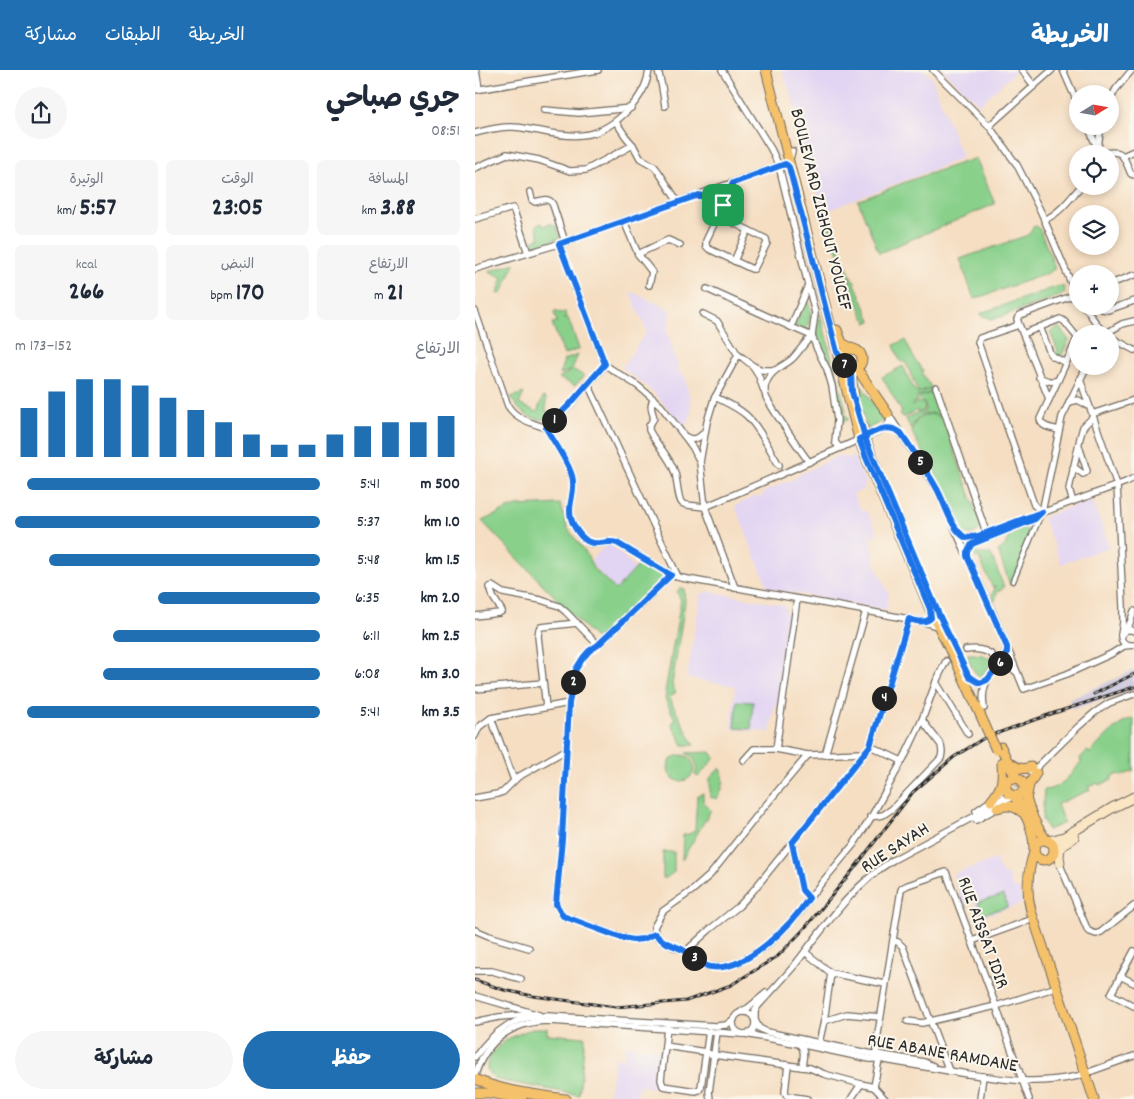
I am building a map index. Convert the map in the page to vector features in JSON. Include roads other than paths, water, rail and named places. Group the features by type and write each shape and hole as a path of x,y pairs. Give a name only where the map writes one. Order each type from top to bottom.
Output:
{"main road":[{"name":"BOULEVARD ZIGHOUT YOUCEF","path":"766,70 838,335 842,344 853,350"},
{"name":"BOULEVARD ZIGHOUT YOUCEF","path":"772,70 789,150 784,166 837,352 852,392 864,440 956,657 1005,761 1017,778"},
{"path":"864,378 862,360 859,353 853,350 845,353 842,368 847,378 853,373 858,372 888,414"},
{"path":"837,352 844,363 851,369 857,368 862,360"},
{"name":"BOULEVARD ZIGHOUT YOUCEF","path":"864,440 865,455 930,609 953,649"},
{"name":"BOULEVARD ZIGHOUT YOUCEF","path":"956,657 969,677 984,708 987,722"},
{"name":"BOULEVARD ZIGHOUT YOUCEF","path":"1005,761 1008,783"},
{"path":"1005,761 1020,769 1033,771 1027,790 1026,811 994,804 1001,785 1005,761"},
{"path":"1045,861 1036,858 1033,835 1026,811 1023,784 1017,778 1012,779 1007,785 1008,791 1014,795 1026,811 1037,827 1053,846 1059,856 1060,863"},
{"path":"1014,795 1019,795 1023,790"},
{"path":"1094,1099 1033,919 1028,889 1034,850 1039,842 1064,837 1134,797"},
{"path":"1028,889 1037,867 1051,858 1056,851 1071,839 1113,813 1134,803"},
{"path":"475,1080 475,1091 522,1099"},
{"path":"475,1080 487,1085 566,1099"}],"street":[{"path":"476,70 477,89 598,70"},
{"path":"552,70 553,77"},
{"path":"475,133 497,128 513,127 575,136 584,136 598,132 616,122 631,108 643,90 649,70"},
{"path":"658,70 665,106"},
{"path":"723,70 771,149 784,166 815,313 812,336 830,376 835,396 837,420 836,445 843,447"},
{"path":"933,70 989,126 1017,165 1029,186 1069,277"},
{"path":"1022,70 1034,86"},
{"path":"989,126 1052,70"},
{"path":"1063,70 1070,85"},
{"path":"1119,86 1133,70"},
{"path":"544,110 579,113 631,108"},
{"path":"616,122 640,158 654,166 658,171 678,202"},
{"path":"475,168 507,154 539,160 570,171 586,170 633,145"},
{"path":"1123,156 1134,151"},
{"path":"1119,153 1123,156 1131,174 1134,175"},
{"path":"475,269 562,243 784,166"},
{"path":"718,215 766,238 767,243 754,269 706,246 706,241 718,215 723,205 733,183"},
{"path":"530,192 532,200 535,202 546,199 551,201 556,212 562,243 605,364 638,386 661,406 685,436 700,462"},
{"path":"699,195 723,205"},
{"path":"1044,220 1050,218 1073,195"},
{"path":"475,220 513,208 528,253"},
{"path":"624,221 638,254 652,272 649,285"},
{"path":"734,261 748,230"},
{"path":"638,254 668,240 680,245"},
{"path":"1119,280 1134,274"},
{"path":"791,327 808,285"},
{"path":"707,289 812,336"},
{"path":"1042,512 1033,505 978,342 980,338 1016,326 1020,315 1069,298"},
{"path":"1119,306 1134,301"},
{"path":"475,310 510,410 517,416 546,428 570,470 574,490 570,511 577,532 586,540 594,544 611,542 621,545 674,576 909,619 939,627"},
{"path":"703,314 717,320 738,355 753,366 763,370 775,370 786,364 812,336"},
{"path":"1023,334 1058,320 1063,320 1069,328"},
{"path":"1018,322 1049,399"},
{"path":"1119,325 1133,322"},
{"path":"1040,327 1052,356 1066,363"},
{"path":"1119,342 1134,350"},
{"path":"799,351 810,347 817,349"},
{"path":"735,588 705,507 700,462 709,413 715,397 738,355"},
{"path":"1059,430 1043,425 1039,418 1069,356"},
{"path":"546,428 605,364"},
{"path":"753,366 766,396 786,430 809,462"},
{"path":"766,396 766,384 775,370"},
{"path":"1013,581 1042,512 1062,417 1082,375"},
{"path":"1039,376 1047,381 1053,382 1058,380"},
{"path":"1080,379 1117,486 1123,606 1126,624"},
{"path":"588,384 674,576"},
{"path":"936,387 987,535"},
{"path":"715,397 748,417 779,465"},
{"path":"654,399 650,406 653,418 649,430 672,464 679,498 684,504 705,507 843,447 864,440 885,428 890,421 888,414"},
{"path":"1069,402 1078,400 1089,406"},
{"path":"1073,502 1069,489 1083,427 1093,416 1134,400"},
{"path":"888,414 937,489 1023,688 1026,689 1089,664 1124,646 1133,644"},
{"path":"885,428 894,428 901,433"},
{"path":"685,436 689,439 697,438 705,431"},
{"path":"822,456 829,450 835,439"},
{"path":"1073,468 1083,474 1087,470 1078,444"},
{"path":"1075,456 1083,455"},
{"path":"967,556 970,546 987,535 1042,512 1117,486 1134,478"},
{"path":"956,530 966,538 973,538 1035,519 1042,512"},
{"path":"961,544 970,546"},
{"path":"655,934 643,939 633,940 619,937 563,916 556,904 562,839 569,703 576,669 589,651 674,576"},
{"path":"475,616 502,611 492,593 490,587 492,586 503,593 541,600 559,606 598,645"},
{"path":"776,749 797,599"},
{"path":"1123,606 1127,611 1131,610 1134,613"},
{"path":"921,622 930,619 930,609"},
{"path":"825,755 866,611"},
{"path":"1117,650 1126,624 1134,613"},
{"path":"1122,635 1129,629 1134,631 1134,613"},
{"path":"686,951 739,906 870,746 909,619"},
{"path":"546,707 539,629 541,627 577,623"},
{"path":"1122,635 1123,643 1133,644"},
{"path":"808,755 710,875 693,890 663,911 654,927 655,934 659,939 686,951 707,966 718,967 732,965 747,958 782,932 854,844 902,762 937,682 956,657 975,649 999,656 1007,650"},
{"path":"984,708 983,694 987,680 1003,660 1007,650"},
{"path":"992,655 996,660 997,666"},
{"path":"997,666 1007,664 1018,675"},
{"path":"969,677 980,683 987,680"},
{"path":"937,682 968,734"},
{"path":"475,689 543,683"},
{"path":"1023,790 1033,771 1067,732 1078,727 1109,703 1134,694"},
{"path":"475,736 479,727 491,718 569,703"},
{"path":"491,718 514,780"},
{"path":"870,818 883,815 892,809 941,758 941,745 922,720"},
{"path":"870,746 902,762"},
{"path":"744,760 754,749 776,749 808,755 864,753"},
{"path":"475,798 503,792 517,777 567,750"},
{"path":"1017,778 1033,771"},
{"path":"994,804 1008,783"},
{"path":"940,834 957,829 994,804 1014,795"},
{"name":"RUE SAYAH","path":"755,1021 755,1011 758,1006 845,902 873,874 893,860 991,807 1003,798"},
{"path":"792,843 802,890 809,898"},
{"path":"1060,863 1087,931 1096,934 1101,932 1134,906"},
{"name":"RUE AISSAT IDIR","path":"873,1087 880,1017 902,888 946,872 1029,1099"},
{"path":"972,941 1033,919"},
{"path":"475,930 529,948"},
{"path":"893,941 898,942 903,947 949,1071"},
{"path":"1134,951 1111,994 1134,1006"},
{"path":"805,952 831,973 885,984"},
{"path":"475,971 492,971 521,979"},
{"path":"819,1043 831,973"},
{"path":"1120,976 1134,983"},
{"name":"RUE SAYAH","path":"742,1011 778,984"},
{"path":"907,1020 922,1022 996,1006 1057,986"},
{"path":"475,996 541,1016"},
{"path":"475,1022 505,1016 541,1016 716,1026 726,1025 742,1011 751,1014 755,1021 755,1027 752,1031 743,1034 734,1028 733,1019"},
{"path":"824,1021 847,1014 880,1017"},
{"path":"505,1016 518,1020"},
{"path":"475,1057 495,1033 509,1024 529,1017 541,1016"},
{"name":"RUE ABANE RAMDANE","path":"755,1021 761,1029 775,1034 876,1054 939,1070 1023,1081 1050,1081 1068,1078 1134,1056"},
{"path":"475,1075 481,1060 495,1040 508,1032 531,1023 550,1022 743,1034 870,1059 876,1054"},
{"path":"667,1028 661,1080 663,1086 696,1090 699,1090 701,1087 709,1031"},
{"path":"710,1099 709,1092 717,1032"},
{"path":"799,1044 804,1054 802,1066"},
{"path":"665,1046 706,1052 714,1055 802,1066 873,1087 885,1099"},
{"path":"804,1054 812,1047"},
{"path":"788,1065 785,1092 787,1096 807,1099"},
{"path":"980,1099 983,1076"},
{"path":"851,1099 861,1084"}],"tunnel":[{"path":"946,661 950,656 966,650"},
{"path":"1003,798 1031,773"}],"railway":[{"path":"1094,694 1134,674"},
{"path":"475,980 504,990 533,996 616,1007 686,1001 731,985 778,956 805,928 853,870 913,792 954,757 984,738 1134,687"}]}
